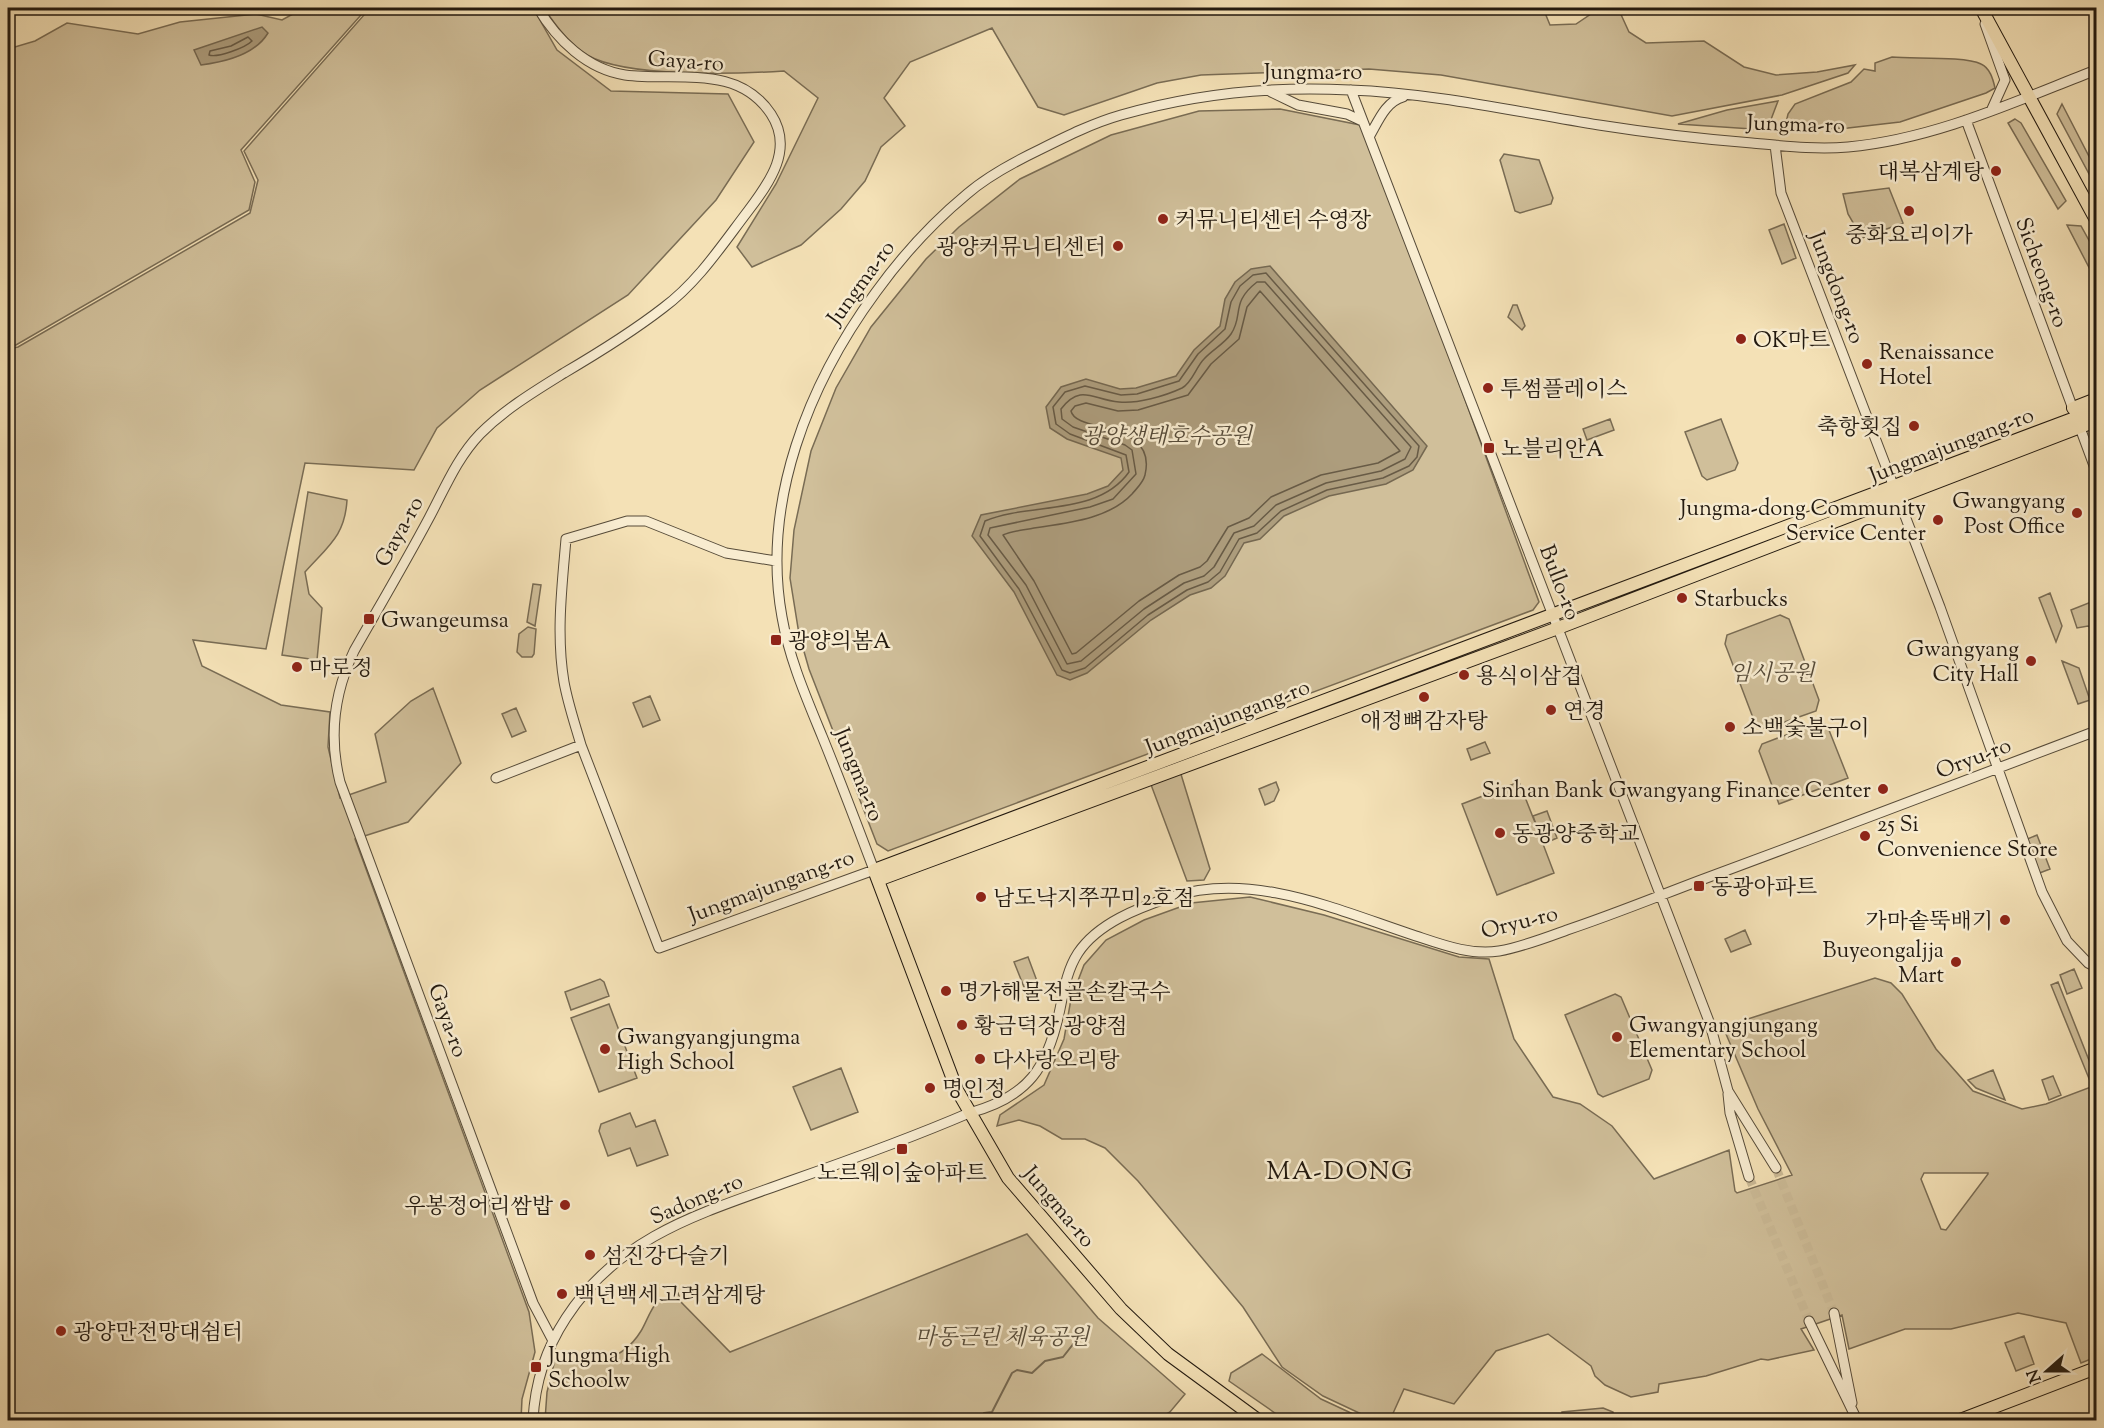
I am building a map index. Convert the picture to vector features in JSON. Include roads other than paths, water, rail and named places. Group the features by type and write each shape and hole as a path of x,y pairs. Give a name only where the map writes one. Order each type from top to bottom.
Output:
{"main road":[{"path":"1980,8 2097,220"},
{"path":"2077,418 2097,399"},
{"name":"Jungmajungang-ro","path":"876,875 1896,493 2097,410"},
{"name":"Jungmajungang-ro","path":"2077,418 2097,421"},
{"name":"Jungma-ro","path":"876,875 944,1059 969,1113 1008,1178 1121,1309 1168,1354 1258,1420"},
{"path":"1960,1420 2097,1368"}],"street":[{"name":"Gaya-ro","path":"538,8 562,40 576,53 611,71 649,77 715,78 733,83 769,110 780,131 782,141 781,155 765,189 683,291 643,323 527,395 486,429 461,456 345,668 338,696 334,739 340,782 533,1303 552,1339"},
{"path":"1980,8 2005,80 1991,111"},
{"name":"Jungma-ro","path":"876,875 796,672 781,613 776,561 781,505 795,451 819,383 852,325 897,263 970,190 1014,162 1087,127 1120,115 1165,104 1268,91 1351,90 1409,96 1671,136 1775,145 1850,147 1896,139 1966,120 2097,70"},
{"name":"Bullo-ro","path":"1351,90 1710,1024 1728,1091 1730,1113 1749,1177"},
{"path":"1268,91 1298,105 1361,118 1369,137"},
{"path":"1369,137 1385,109 1395,99 1409,96"},
{"name":"Sicheong-ro","path":"1966,120 2097,471"},
{"name":"Jungdong-ro","path":"1775,145 1781,193 1896,493 2053,918 2067,941 2088,963 2097,967"},
{"path":"496,778 581,745 568,702 561,654 560,618 566,539 627,521 646,521 726,553 776,561"},
{"name":"Oryu-ro","path":"969,1113 992,1107 1011,1096 1042,1067 1054,1035 1067,977 1078,953 1092,938 1116,920 1177,896 1223,888 1268,890 1438,943 1474,952 1498,952 1660,896 2097,732"},
{"name":"Jungmajungang-ro","path":"581,745 659,948 876,875"},
{"name":"Bullo-ro","path":"1728,1091 1776,1168"},
{"name":"Sadong-ro","path":"533,1420 534,1401 542,1365 552,1339 575,1304 602,1273 631,1249 681,1222 969,1113"},
{"path":"1834,1312 1852,1408"},
{"path":"1809,1321 1857,1420"}],"water":[{"path":"262,27 268,33 262,41 247,52 220,62 201,65 194,50"},
{"path":"1270,266 1427,446 1413,470 1386,484 1329,496 1284,516 1260,539 1244,543 1225,576 1211,588 1190,595 1151,620 1087,673 1070,680 1057,675 1014,592 972,536 981,515 1087,494 1108,486 1123,470 1121,458 1067,439 1050,428 1046,407 1061,387 1086,379 1120,389 1136,388 1176,376 1194,350 1220,326 1225,299 1235,282 1251,269"}],"waterway":[{"path":"979,1419 984,1413 992,1412 1012,1373 1017,1370 1032,1373 1045,1361 1063,1357 1074,1343"}],"tunnel":[{"path":"1776,1168 1834,1313"},
{"path":"1749,1177 1809,1321"}],"place":[{"name":"대복삼계탕","path":"1996,171"},
{"name":"중화요리이가","path":"1909,211"},
{"name":"커뮤니티센터 수영장","path":"1163,219"},
{"name":"광양커뮤니티센터","path":"1118,246"},
{"name":"OK마트","path":"1741,339"},
{"name":"Renaissance Hotel","path":"1867,364"},
{"name":"투썸플레이스","path":"1488,388"},
{"name":"축항횟집","path":"1914,426"},
{"name":"노블리안A","path":"1489,448"},
{"name":"Gwangyang Post Office","path":"2077,513"},
{"name":"Jungma-dong Community Service Center","path":"1938,520"},
{"name":"Starbucks","path":"1682,598"},
{"name":"Gwangeumsa","path":"369,619"},
{"name":"광양의봄A","path":"776,640"},
{"name":"Gwangyang City Hall","path":"2031,661"},
{"name":"마로정","path":"297,667"},
{"name":"용식이삼겹","path":"1464,675"},
{"name":"애정뼈감자탕","path":"1424,697"},
{"name":"연경","path":"1551,710"},
{"name":"소백숯불구이","path":"1730,727"},
{"name":"Sinhan Bank Gwangyang Finance Center","path":"1883,789"},
{"name":"동광양중학교","path":"1500,833"},
{"name":"25 Si Convenience Store","path":"1865,836"},
{"name":"동광아파트","path":"1699,886"},
{"name":"남도낙지쭈꾸미2호점","path":"981,897"},
{"name":"가마솥뚝배기","path":"2005,920"},
{"name":"Buyeongaljja Mart","path":"1956,962"},
{"name":"명가해물전골손칼국수","path":"946,991"},
{"name":"황금덕장 광양점","path":"962,1025"},
{"name":"Gwangyangjungang Elementary School","path":"1617,1037"},
{"name":"Gwangyangjungma High School","path":"605,1049"},
{"name":"다사랑오리탕","path":"980,1059"},
{"name":"명인정","path":"930,1088"},
{"name":"노르웨이숲아파트","path":"902,1149"},
{"name":"우봉정어리쌈밥","path":"565,1205"},
{"name":"섬진강다슬기","path":"590,1255"},
{"name":"백년백세고려삼계탕","path":"562,1294"},
{"name":"광양만전망대쉼터","path":"61,1331"},
{"name":"Jungma High Schoolw","path":"536,1367"}],"district":[{"name":"MA-DONG","path":"1340,1170"}],"park label":[{"name":"광양생태호수공원","path":"1167,435"},
{"name":"임시공원","path":"1772,672"},
{"name":"마동근린 체육공원","path":"1002,1336"}]}
